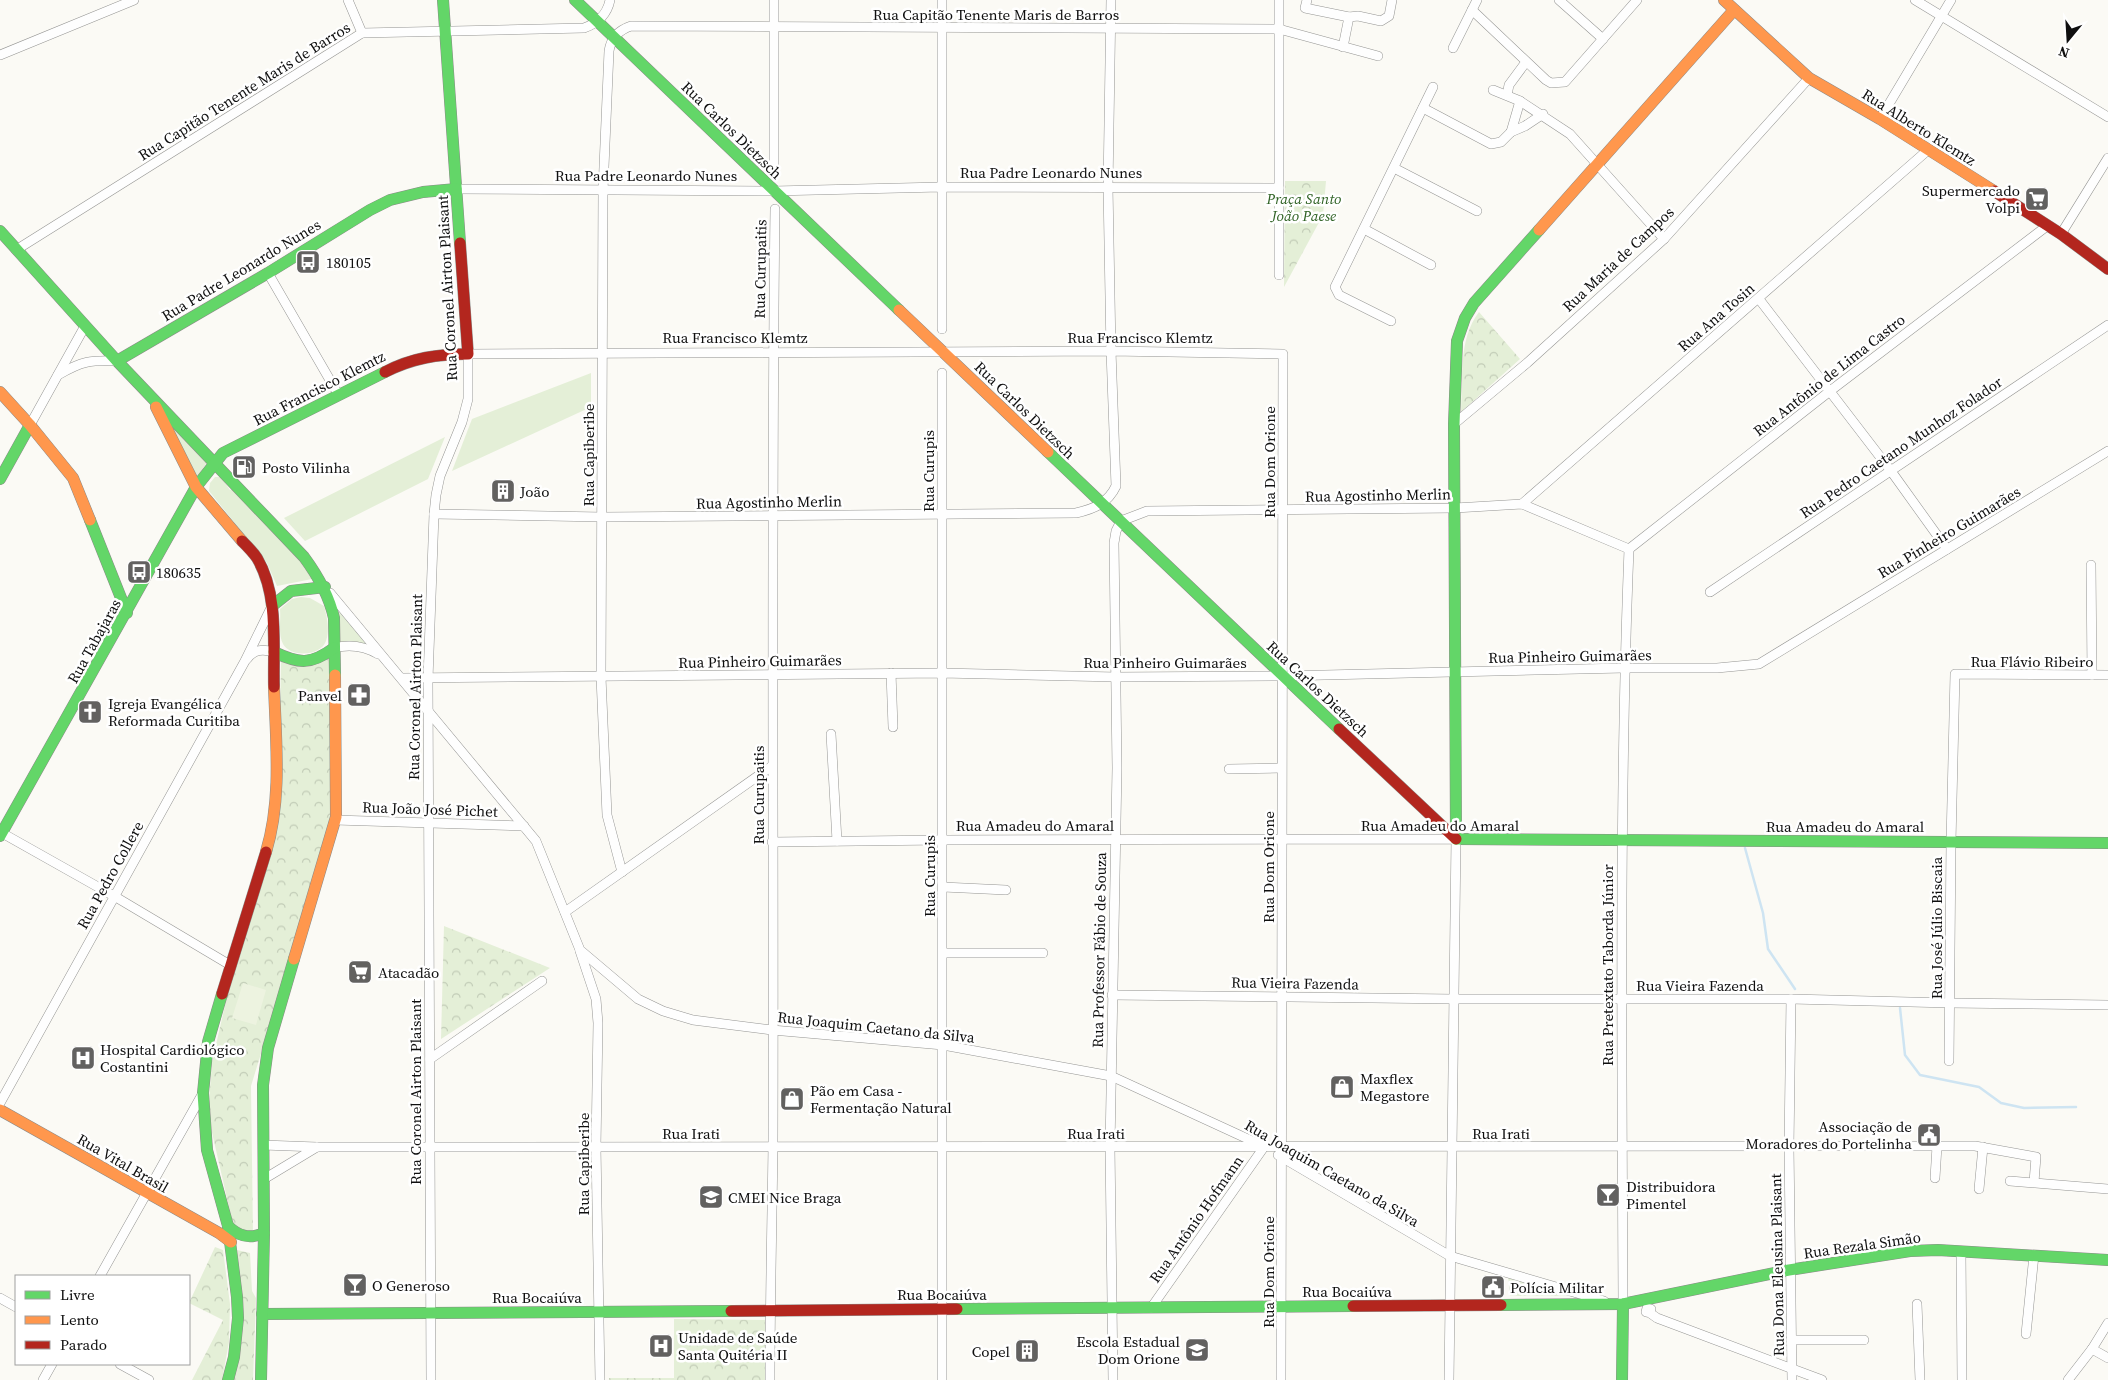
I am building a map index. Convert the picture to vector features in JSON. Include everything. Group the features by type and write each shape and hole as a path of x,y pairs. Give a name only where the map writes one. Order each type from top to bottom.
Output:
{"street":[{"path":"0,55 134,0"},
{"path":"348,0 362,33"},
{"name":"Rua Coronel Airton Plaisant","path":"431,1380 428,679 434,514 440,476 462,422 468,399 468,354 443,0"},
{"name":"Rua Carlos Dietzsch","path":"575,0 1282,676 1456,839"},
{"path":"598,21 605,13 610,0"},
{"path":"774,0 774,168"},
{"path":"942,0 942,329"},
{"path":"1102,504 1113,493 1116,486 1108,187 1111,0"},
{"path":"1279,0 1279,275"},
{"path":"1307,0 1306,8 1349,17 1358,16 1381,21 1389,16 1392,0"},
{"path":"1454,48 1477,0"},
{"path":"1559,0 1603,39"},
{"path":"1472,10 1526,62 1551,83 1565,82 1637,0"},
{"name":"Rua Alberto Klemtz","path":"1724,0 1809,78 1880,119 2061,234 2108,269"},
{"path":"1915,0 2108,117"},
{"path":"1880,119 1951,0"},
{"path":"1450,1380 1449,1306 1456,839 1454,424 1457,341 1465,318 1474,304 1734,10"},
{"path":"1343,47 1349,17"},
{"name":"Rua Capitão Tenente Maris de Barros","path":"16,250 362,33 584,28 598,21"},
{"name":"Rua Capitão Tenente Maris de Barros","path":"614,37 623,29 631,26 1278,30 1378,56"},
{"name":"Rua Capiberibe","path":"614,37 609,51 603,190 601,677 607,815 622,872"},
{"path":"1507,95 1509,85 1526,62"},
{"name":"Rua Maria de Campos","path":"1454,424 1527,363 1664,238 1809,78"},
{"path":"1391,321 1339,295 1335,287 1433,87"},
{"path":"1493,90 1520,101 1570,134 1664,238"},
{"path":"1511,132 1520,101"},
{"path":"1423,108 1491,144 1501,142 1511,132 1525,126 1542,114"},
{"name":"Rua Ana Tosin","path":"1522,504 1928,150"},
{"path":"2061,234 2108,158"},
{"path":"1394,168 1477,212"},
{"name":"Rua Padre Leonardo Nunes","path":"117,361 268,273 370,210 390,200 423,192 456,190 774,191 941,187 1279,188"},
{"name":"Rua Curupaitis","path":"770,1380 769,1310 773,1147 772,675 775,209"},
{"name":"Rua Antônio de Lima Castro","path":"1629,549 1830,391 2047,226"},
{"path":"1364,229 1431,265"},
{"path":"0,231 117,361 304,557 325,587 330,600 334,618 335,820 268,1048 263,1084 264,1233 261,1380"},
{"path":"268,273 338,394"},
{"path":"1759,299 1891,470 1946,549"},
{"name":"Rua Pedro Caetano Munhoz Folador","path":"1710,592 2108,325"},
{"path":"0,479 85,326"},
{"name":"Rua Francisco Klemtz","path":"214,462 223,453 338,394 414,358 431,354 1111,351 1283,354"},
{"name":"Rua Dom Orione","path":"1281,1380 1283,354"},
{"path":"58,375 74,365 90,360 117,361"},
{"name":"Rua Curupis","path":"942,373 942,1380"},
{"path":"0,392 30,425 73,478 126,614"},
{"path":"149,393 196,487 257,558 269,586 272,606 276,789 273,823 208,1042 203,1093 207,1150 231,1242 238,1318 234,1357 228,1380"},
{"name":"Rua Pinheiro Guimarães","path":"402,678 891,673 1116,677 1282,676 1624,668 1717,668 1760,664 2108,451"},
{"name":"Rua Tabajaras","path":"1,834 196,487 214,462"},
{"name":"Rua Agostinho Merlin","path":"434,514 602,517 942,513 1076,514 1102,504"},
{"name":"Rua Agostinho Merlin","path":"1120,521 1147,511 1455,508 1522,504 1629,549"},
{"name":"Rua Professor Fábio de Souza","path":"1113,1380 1110,1076 1116,840 1114,543 1120,521"},
{"name":"Rua Pretextato Taborda Júnior","path":"1622,1380 1619,1304 1623,998 1621,841 1624,668 1629,549"},
{"path":"2091,564 2092,675"},
{"path":"272,606 291,591 325,587"},
{"name":"Rua Joaquim Caetano da Silva","path":"325,587 536,841 580,950 638,999 663,1012 694,1020 772,1030 943,1045 1110,1076 1264,1147 1450,1256 1619,1304"},
{"name":"Rua Pedro Collere","path":"0,1103 245,661 272,606"},
{"name":"Rua Joaquim Caetano da Silva","path":"334,648 355,646 370,649 383,657"},
{"path":"245,661 257,650 265,650 293,660 308,662 320,660 334,648"},
{"path":"891,673 893,727"},
{"name":"Rua Flávio Ribeiro","path":"1955,674 2108,675"},
{"name":"Rua José Júlio Biscaia","path":"1949,1062 1955,674"},
{"path":"831,734 837,841"},
{"path":"565,912 772,766"},
{"path":"1229,768 1281,768"},
{"name":"Rua João José Pichet","path":"335,820 524,826"},
{"path":"1,834 114,896 230,965"},
{"name":"Rua Amadeu do Amaral","path":"772,842 1456,839 2108,843"},
{"path":"943,887 1006,890"},
{"name":"Rua Capiberibe","path":"580,950 596,999 596,1147 600,1380"},
{"path":"943,953 1043,953"},
{"path":"430,1059 542,981"},
{"name":"Rua Vieira Fazenda","path":"1112,995 1454,999 1791,999 2108,1005"},
{"name":"Rua Dona Eleusina Plaisant","path":"1791,999 1789,1147 1792,1380"},
{"path":"101,1275 203,1093"},
{"name":"Rua Vital Brasil","path":"0,1110 219,1233 231,1242 250,1248 262,1259"},
{"name":"Rua Irati","path":"264,1144 317,1147 1937,1146 1983,1147 2036,1157 2034,1182"},
{"path":"1935,1178 1937,1146"},
{"path":"264,1179 317,1147"},
{"name":"Rua Antônio Hofmann","path":"1150,1308 1264,1147"},
{"path":"1979,1189 1983,1147"},
{"path":"2010,1181 2108,1189"},
{"path":"228,1226 234,1233 242,1237 257,1236 264,1233"},
{"name":"Rua Rezala Simão","path":"1619,1304 1790,1270 1910,1251 1961,1251 2108,1260"},
{"path":"1961,1251 1962,1380"},
{"path":"2026,1334 2034,1256"},
{"path":"0,1298 15,1306"},
{"name":"Rua Bocaiúva","path":"262,1314 1619,1304"},
{"path":"1917,1304 1920,1380"},
{"path":"1650,1313 1657,1318 1822,1380"},
{"path":"2068,1380 2092,1349 2108,1323"},
{"path":"1791,1340 1864,1340"},
{"path":"2092,1349 2108,1358"},
{"path":"43,1380 51,1365"},
{"path":"122,1365 149,1380"}],"green space":[{"name":"Praça Santo João Paese","path":"1285,181 1326,181 1323,215 1284,287"},
{"path":"1479,312 1520,359 1461,412 1465,347 1472,323"},
{"path":"591,373 591,407 452,471 472,419"},
{"path":"164,414 208,461 197,477"},
{"path":"445,437 428,479 305,541 284,518"},
{"path":"215,477 221,477 230,490 232,489 302,563 312,579 277,586 267,563 209,491 210,483"},
{"path":"310,598 324,606 328,624 328,633 323,646 318,650 306,653 292,652 287,649 281,640 280,632 280,609 292,599"},
{"path":"339,609 370,646 340,643"},
{"path":"329,658 332,812 327,839 251,1086 253,1236 234,1229 208,1115 212,1062 236,958 278,823 281,661"},
{"path":"444,926 550,968 441,1039"},
{"path":"243,983 266,990 256,1025 232,1018"},
{"path":"215,1247 223,1250 230,1304 229,1342 222,1380 192,1380 223,1320 190,1304"},
{"path":"237,1250 250,1253 252,1291 256,1298 253,1380 232,1380"},
{"path":"1508,1275 1572,1296 1510,1296"},
{"path":"674,1319 765,1320 765,1380 609,1380 609,1378 674,1378"}],"waterway":[{"path":"1745,848 1763,913 1768,949 1795,989"},
{"path":"1900,1008 1905,1055 1920,1075 1979,1087 2001,1103 2024,1108 2076,1107"}],"traffic: fast":[{"path":"443,0 460,243"},
{"path":"575,0 899,310"},
{"path":"117,361 268,273 370,210 390,200 423,192 456,189"},
{"path":"1456,839 1454,424 1457,341 1465,318 1474,303 1539,230"},
{"path":"0,231 117,361 304,557 322,586 332,610 334,618 335,675"},
{"path":"0,836 196,487 223,453 385,372"},
{"path":"0,479 30,425"},
{"path":"1048,452 1339,729"},
{"path":"90,520 127,613"},
{"path":"272,606 291,591 325,587"},
{"path":"274,652 291,659 305,661 326,654 334,648"},
{"path":"1456,839 2108,843"},
{"path":"261,1380 264,1233 263,1085 268,1048 294,959"},
{"path":"222,994 208,1042 203,1093 207,1150 228,1226 237,1297 238,1318 234,1357 228,1380"},
{"path":"228,1226 236,1233 245,1236 264,1233"},
{"path":"1501,1305 1623,1304 1789,1270 1910,1251 1938,1250 2108,1260"},
{"path":"1622,1380 1623,1304"},
{"path":"957,1309 1353,1306"},
{"path":"262,1314 731,1311"}],"traffic: slow":[{"path":"1724,0 1809,78 1880,119 1994,191"},
{"path":"1539,230 1734,10"},
{"path":"899,310 1048,452"},
{"path":"0,392 30,425 73,478 90,520"},
{"path":"156,407 196,487 242,541"},
{"path":"294,959 336,817 335,675"},
{"path":"266,852 271,832 276,791 277,749 274,687"},
{"path":"0,1110 219,1233 231,1242"}],"traffic: jam":[{"path":"1994,191 2061,234 2108,269"},
{"path":"385,372 405,363 425,358 468,354 460,243"},
{"path":"242,541 257,558 269,588 274,637 274,687"},
{"path":"1339,729 1456,839"},
{"path":"222,994 266,852"},
{"path":"1353,1306 1501,1305"},
{"path":"731,1311 957,1309"}],"place":[{"name":"Supermercado Volpi","path":"2037,199"},
{"name":"180105","path":"308,262"},
{"name":"Posto Vilinha","path":"244,467"},
{"name":"João","path":"503,491"},
{"name":"180635","path":"139,572"},
{"name":"Panvel","path":"359,695"},
{"name":"Igreja Evangélica Reformada Curitiba","path":"90,712"},
{"name":"Atacadão","path":"360,972"},
{"name":"Hospital Cardiológico Costantini","path":"83,1058"},
{"name":"Maxflex Megastore","path":"1342,1087"},
{"name":"Pão em Casa - Fermentação Natural","path":"792,1099"},
{"name":"Associação de Moradores do Portelinha","path":"1929,1135"},
{"name":"Distribuidora Pimentel","path":"1608,1195"},
{"name":"CMEI Nice Braga","path":"711,1197"},
{"name":"O Generoso","path":"355,1285"},
{"name":"Polícia Militar","path":"1493,1287"},
{"name":"Unidade de Saúde Santa Quitéria II","path":"661,1346"},
{"name":"Escola Estadual Dom Orione","path":"1197,1350"},
{"name":"Copel","path":"1027,1351"}]}
